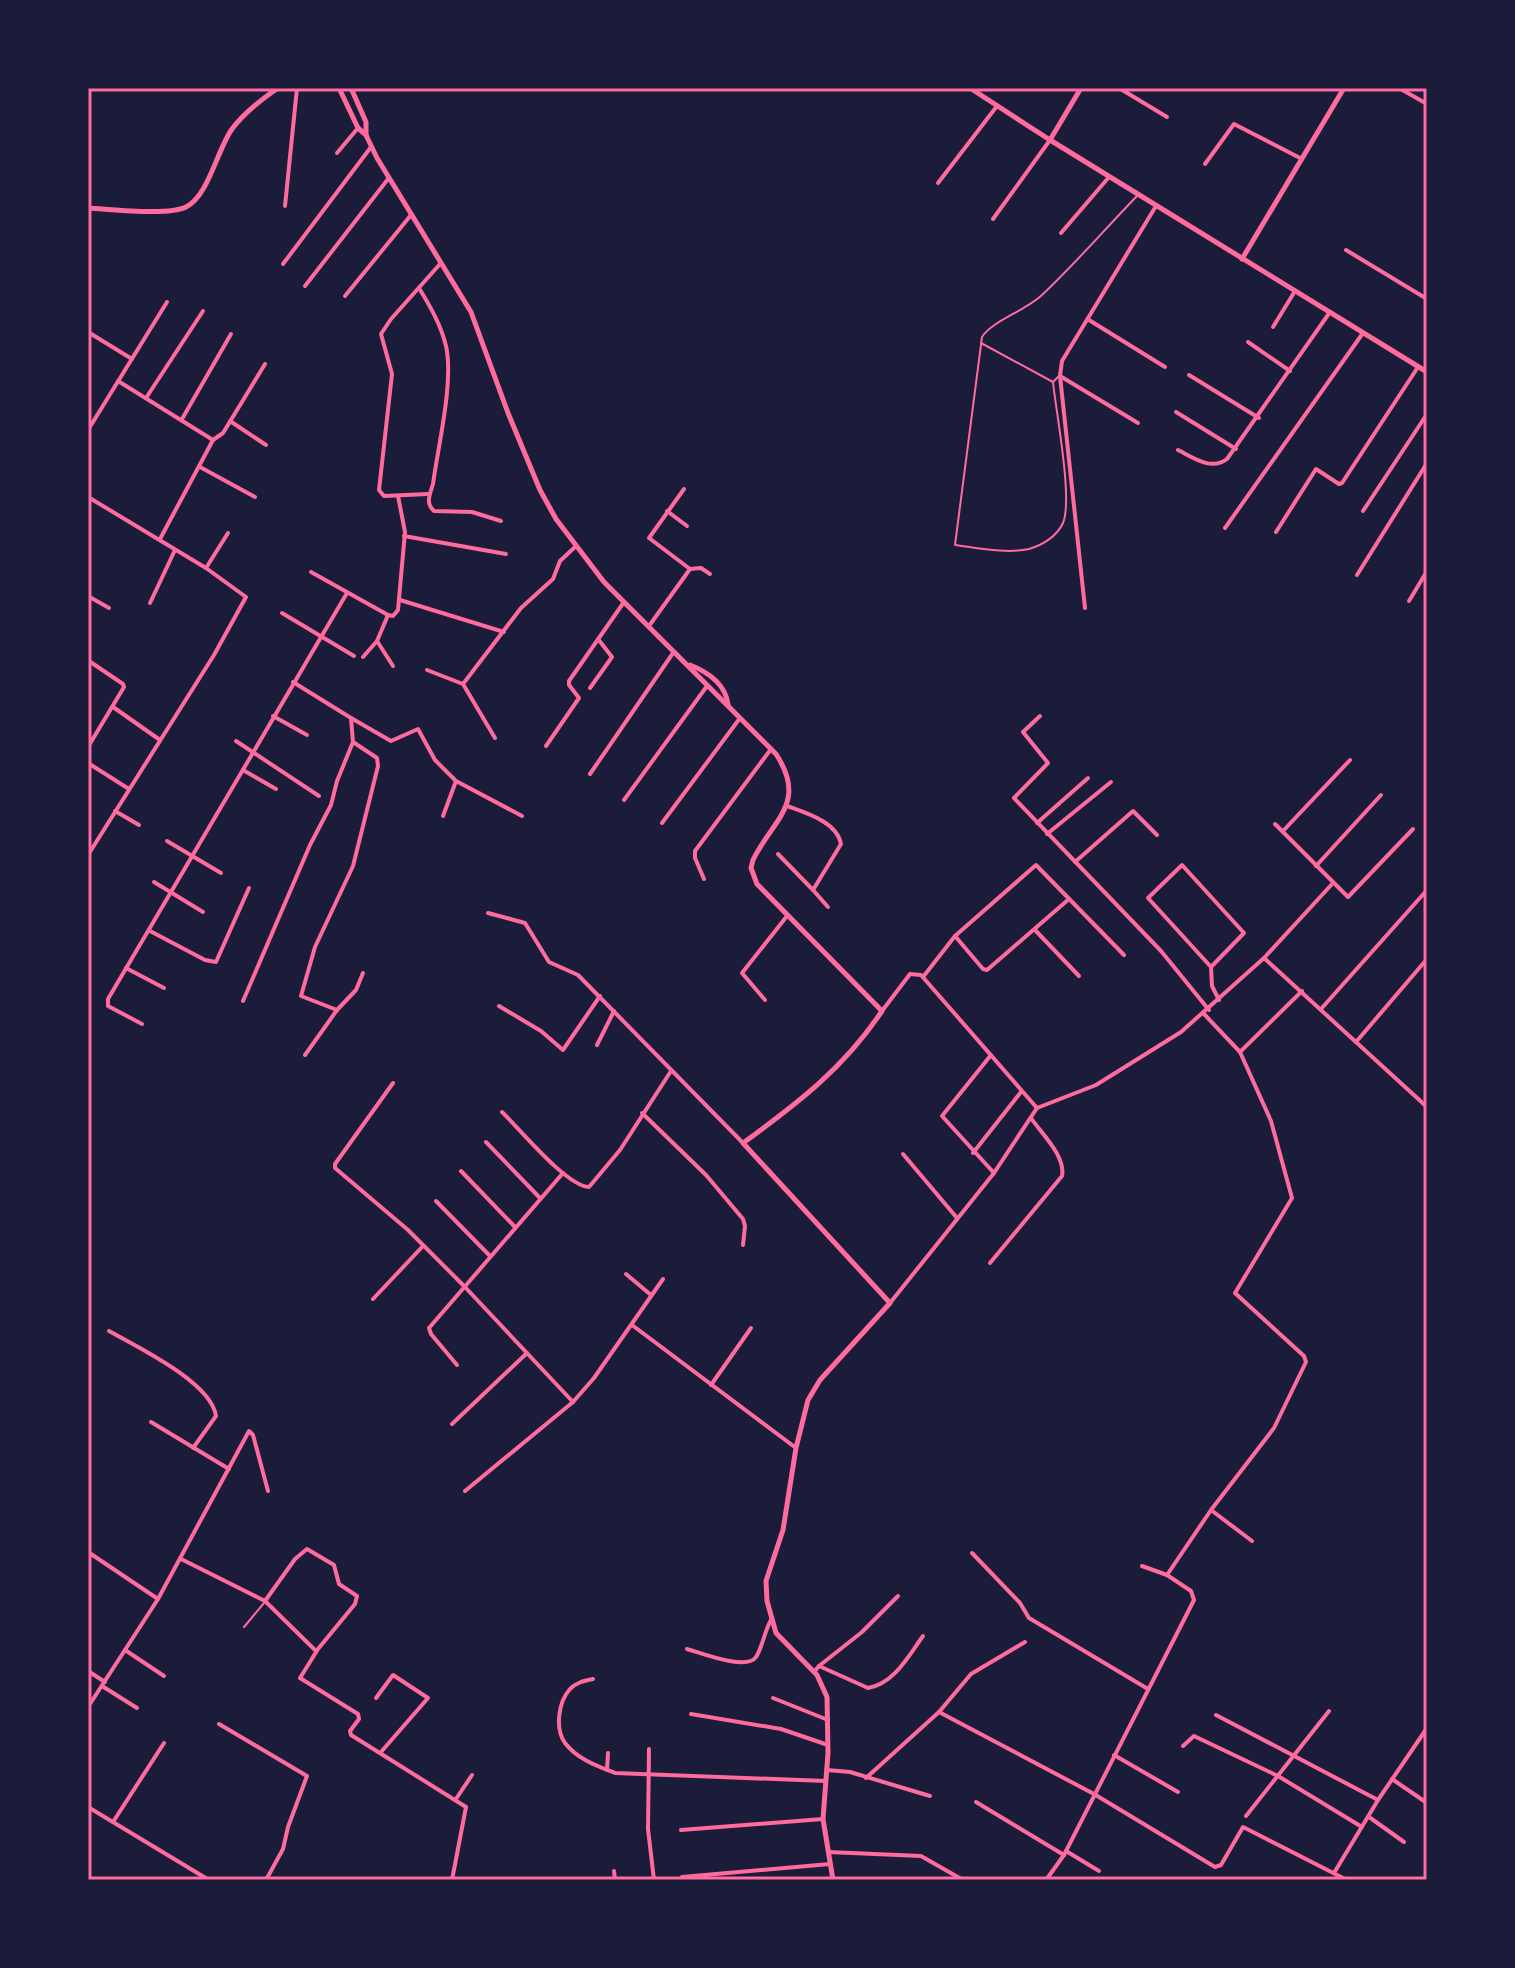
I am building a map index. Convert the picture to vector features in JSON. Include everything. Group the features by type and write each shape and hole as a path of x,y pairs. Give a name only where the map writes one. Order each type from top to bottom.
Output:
{"street":[{"path":"88,208 152,211 185,208 200,196 232,129 278,88"},
{"path":"285,206 297,88"},
{"path":"339,88 358,128 366,135"},
{"path":"351,88 366,122 366,135 388,179 477,324 508,413 540,490 556,519 575,547 624,602 771,749 788,776 787,806 755,854 751,868 762,892 882,1011"},
{"path":"970,88 1427,372"},
{"path":"993,219 1050,140 1081,88"},
{"path":"1119,88 1167,117"},
{"path":"1242,259 1344,88"},
{"path":"1399,88 1427,104"},
{"path":"938,183 997,106"},
{"path":"1205,164 1233,124 1302,159"},
{"path":"337,153 358,128"},
{"path":"283,264 371,147"},
{"path":"1061,233 1109,177"},
{"path":"305,286 388,179"},
{"path":"1085,608 1060,376 1062,361 1156,206"},
{"path":"345,296 411,215"},
{"path":"1346,250 1427,299"},
{"path":"428,494 382,495 378,486 392,374 381,334 440,264"},
{"path":"419,288 440,327 447,354 433,484 428,494 434,511 474,512 501,521"},
{"path":"1273,327 1295,291"},
{"path":"88,430 167,302"},
{"path":"146,398 203,311"},
{"path":"1178,450 1213,465 1223,463 1259,418 1330,312"},
{"path":"1089,320 1165,367"},
{"path":"88,332 132,359"},
{"path":"1225,528 1363,333"},
{"path":"182,419 231,334"},
{"path":"1248,342 1290,371"},
{"path":"160,540 213,440 223,433 265,364"},
{"path":"1276,532 1316,469 1342,483 1418,367"},
{"path":"1189,375 1259,418"},
{"path":"1060,376 1138,423"},
{"path":"118,381 213,440"},
{"path":"1176,412 1236,449"},
{"path":"1363,511 1427,414"},
{"path":"230,421 266,445"},
{"path":"1357,575 1427,463"},
{"path":"200,467 255,497"},
{"path":"684,489 649,539 690,569 701,568 710,574"},
{"path":"311,572 388,615 397,613 404,536 398,496"},
{"path":"88,497 246,595 214,655 88,855"},
{"path":"667,511 687,526"},
{"path":"206,568 228,533"},
{"path":"404,536 506,554"},
{"path":"463,684 530,598 552,580 559,562 575,547"},
{"path":"150,603 175,550"},
{"path":"649,626 690,569"},
{"path":"1409,601 1427,571"},
{"path":"142,1024 107,1005 347,593"},
{"path":"88,596 109,608"},
{"path":"400,600 504,632"},
{"path":"546,746 579,698 569,682 624,602"},
{"path":"282,613 354,656"},
{"path":"363,657 377,641 388,615"},
{"path":"590,688 612,657 598,639"},
{"path":"377,641 393,666"},
{"path":"590,774 675,651"},
{"path":"88,747 124,686 89,661"},
{"path":"689,664 713,678 725,693 728,705"},
{"path":"427,670 463,684 495,738"},
{"path":"293,682 391,741 418,729 433,757 456,781 522,816"},
{"path":"624,800 707,686"},
{"path":"113,707 160,740"},
{"path":"273,716 307,735"},
{"path":"1040,716 1023,732 1048,763 1013,797 1161,951 1240,1052 1271,1121 1292,1199 1235,1293 1304,1356 1306,1362 1274,1428 1211,1510 1167,1575"},
{"path":"243,1001 310,845 331,805 353,742 351,718"},
{"path":"662,823 740,718"},
{"path":"236,741 319,796"},
{"path":"337,1010 301,996 317,943 353,866 378,766 377,758 353,742"},
{"path":"704,879 695,851 771,749"},
{"path":"1283,831 1350,760"},
{"path":"88,763 129,789"},
{"path":"243,770 276,789"},
{"path":"1037,823 1088,778"},
{"path":"443,816 456,781"},
{"path":"1047,834 1111,782"},
{"path":"1316,866 1381,795"},
{"path":"787,806 821,820 841,840 841,846 813,890"},
{"path":"115,811 139,825"},
{"path":"1075,862 1133,811 1157,835"},
{"path":"1275,824 1348,896 1413,829"},
{"path":"167,841 221,873"},
{"path":"778,854 828,907"},
{"path":"1211,967 1244,933 1182,865 1148,898 1211,967 1212,986 1219,1000"},
{"path":"923,977 955,936 1034,866 1039,867 1124,955"},
{"path":"154,882 203,912"},
{"path":"833,1880 823,1819 828,1745 825,1690 814,1672 776,1633 765,1592 783,1530 796,1448 808,1400 994,1173 1037,1108 1096,1085 1159,1047 1207,1012 1264,958 1333,883"},
{"path":"150,931 205,960 216,962 249,888"},
{"path":"1321,1009 1427,890"},
{"path":"955,936 986,970 1069,899"},
{"path":"488,913 523,922 549,962 576,973 600,996 743,1143 890,1303"},
{"path":"765,1000 742,973 787,916"},
{"path":"1035,930 1079,976"},
{"path":"1264,958 1427,1107"},
{"path":"1356,1043 1427,959"},
{"path":"126,968 164,988"},
{"path":"305,1055 359,985 363,973"},
{"path":"743,1143 816,1089 854,1048 911,973 923,977 1037,1108"},
{"path":"1240,1052 1302,991"},
{"path":"499,1006 541,1031 563,1050 600,996"},
{"path":"597,1045 614,1011"},
{"path":"991,1055 942,1115 994,1173"},
{"path":"502,1112 563,1173 583,1187 589,1187 620,1150 671,1071"},
{"path":"393,1083 334,1166 391,1214 464,1286 573,1402"},
{"path":"973,1153 1021,1092"},
{"path":"642,1113 706,1175 743,1219 743,1245"},
{"path":"990,1263 1062,1176 1059,1159 1031,1118"},
{"path":"486,1142 540,1198"},
{"path":"903,1154 957,1218"},
{"path":"461,1171 515,1227"},
{"path":"457,1365 428,1329 563,1173"},
{"path":"436,1201 490,1256"},
{"path":"373,1299 423,1246"},
{"path":"626,1274 651,1295"},
{"path":"465,1491 573,1402 594,1378 663,1279"},
{"path":"632,1325 796,1448"},
{"path":"711,1385 751,1328"},
{"path":"109,1331 186,1376 213,1406 215,1418 193,1448"},
{"path":"452,1424 527,1353"},
{"path":"151,1422 229,1469"},
{"path":"88,1707 158,1599 250,1431 268,1491"},
{"path":"1211,1510 1252,1541"},
{"path":"265,1601 295,1559 307,1549 334,1565 339,1584 356,1593 357,1601 300,1676 358,1714 359,1719 350,1734 456,1799 467,1809 452,1880"},
{"path":"88,1552 158,1599"},
{"path":"972,1553 1019,1601 1029,1618 1149,1689"},
{"path":"181,1559 265,1601 316,1651"},
{"path":"1048,1879 1065,1853 1194,1600 1193,1592 1167,1575 1142,1566"},
{"path":"814,1672 862,1632 898,1596"},
{"path":"687,1649 737,1663 750,1662 757,1656 771,1620"},
{"path":"819,1666 871,1688 892,1676 923,1636"},
{"path":"866,1778 939,1712 971,1674 1025,1642"},
{"path":"125,1650 164,1676"},
{"path":"88,1671 137,1708"},
{"path":"376,1698 393,1675 428,1699 381,1752"},
{"path":"593,1679 580,1681 567,1693 561,1706 560,1733 564,1742 579,1757 607,1770 615,1773 826,1781"},
{"path":"773,1698 828,1720"},
{"path":"1246,1816 1329,1711"},
{"path":"939,1712 1094,1794 1215,1867 1221,1865 1243,1827 1347,1880"},
{"path":"691,1714 781,1729 828,1745"},
{"path":"1216,1715 1378,1800"},
{"path":"219,1724 307,1776 292,1813 283,1849 266,1880"},
{"path":"1334,1873 1427,1728"},
{"path":"1183,1746 1194,1736 1278,1776 1362,1827"},
{"path":"113,1822 164,1743"},
{"path":"649,1749 648,1829 654,1880"},
{"path":"607,1770 608,1753"},
{"path":"1114,1755 1178,1792"},
{"path":"827,1770 930,1796"},
{"path":"456,1799 472,1775"},
{"path":"1392,1779 1427,1803"},
{"path":"976,1802 1099,1871"},
{"path":"88,1807 209,1880"},
{"path":"1369,1817 1404,1842"},
{"path":"681,1830 823,1819"},
{"path":"828,1852 921,1856 963,1880"},
{"path":"682,1877 830,1864"},
{"path":"614,1871 615,1880"}],"lane":[{"path":"1053,382 1065,490 1066,510 1062,526 1048,541 1028,549 955,544 980,343 987,330 1041,297 1138,194"},
{"path":"980,343 1053,382"},
{"path":"1053,382 1060,376"},
{"path":"244,1627 265,1601"}]}
